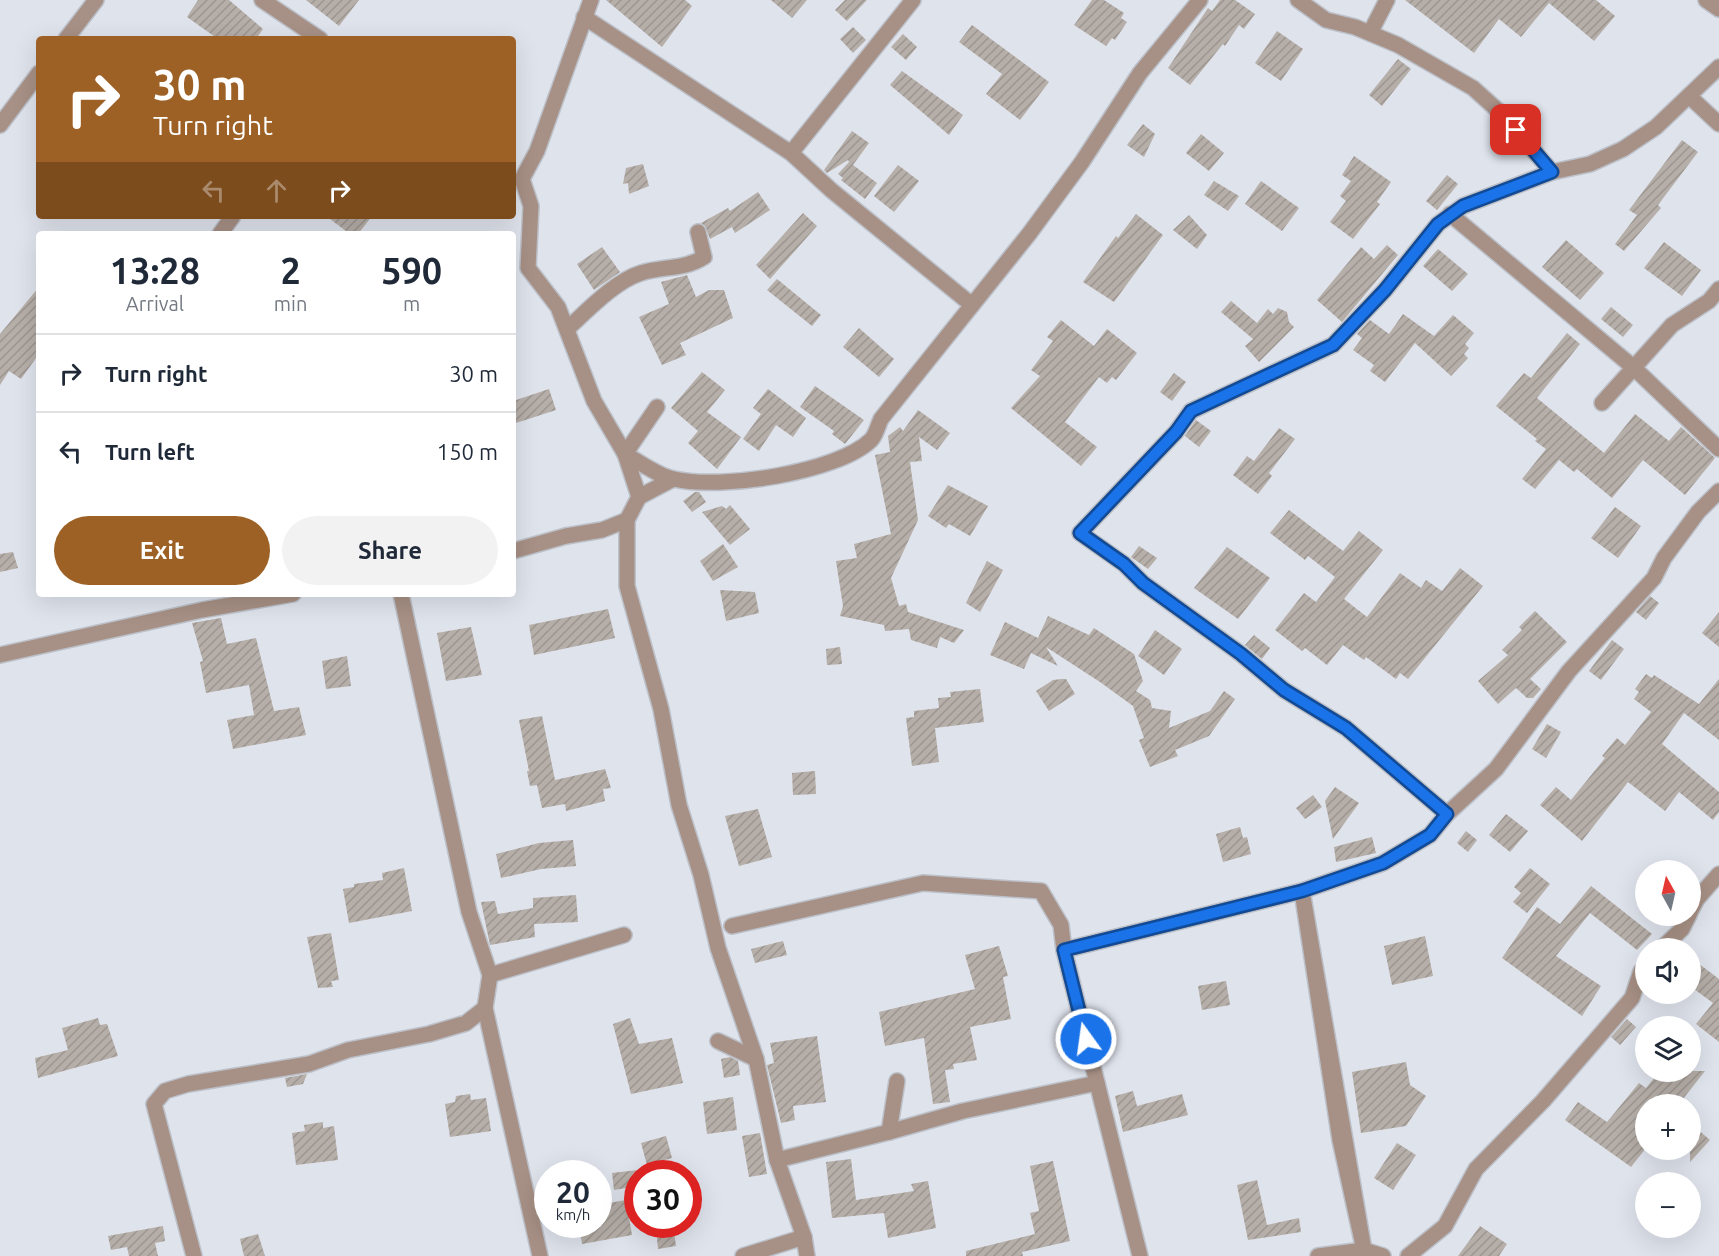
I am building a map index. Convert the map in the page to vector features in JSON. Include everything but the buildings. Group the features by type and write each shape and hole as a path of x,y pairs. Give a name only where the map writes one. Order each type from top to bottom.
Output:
{"street":[{"path":"68,36 96,0"},
{"path":"262,0 316,36"},
{"path":"591,0 537,151 518,177 531,206 520,271 558,307 594,401 625,454 639,497"},
{"path":"791,153 913,0"},
{"path":"625,454 673,479 734,483 780,476 840,459 872,439 881,419 1082,162 1140,73 1200,0"},
{"path":"1298,0 1326,20 1370,33 1434,63 1473,88 1504,116 1552,172"},
{"path":"1370,33 1387,0"},
{"path":"1706,0 1719,9"},
{"path":"584,17 791,153 831,190 972,305"},
{"path":"1447,814 1346,728 1292,695 1241,654 1143,583 1124,564 1080,533 1176,432 1191,411 1333,345 1385,290 1438,224 1450,214 1463,206 1552,172 1590,164 1623,149 1656,127 1719,67"},
{"path":"0,125 36,77"},
{"path":"1689,96 1719,124"},
{"path":"1450,214 1633,367 1719,449"},
{"path":"567,329 601,298 640,273 690,266 704,257 698,232"},
{"path":"1602,403 1672,325 1709,301 1719,289"},
{"path":"625,454 657,406"},
{"path":"673,479 639,497 627,520 627,586 661,709 679,805 701,875 718,948 756,1059 777,1160 804,1237 807,1256"},
{"path":"1064,950 1302,891 1383,863 1430,835 1447,814 1496,769 1569,671 1654,578 1665,558 1692,521 1719,490"},
{"path":"516,550 566,536 602,530 627,520"},
{"path":"0,655 202,610 276,597"},
{"path":"402,597 469,912 490,975 485,1008 540,1256"},
{"path":"1701,894 1719,874"},
{"path":"732,926 923,883 1041,891 1061,925 1064,950 1140,1256"},
{"path":"1302,891 1340,1140 1364,1250"},
{"path":"1673,938 1684,926"},
{"path":"490,975 624,935"},
{"path":"1408,1256 1445,1226 1476,1169 1537,1107 1632,998 1635,989"},
{"path":"194,1256 154,1104 165,1091 188,1084 309,1064 348,1050 429,1034 466,1023 485,1008"},
{"path":"718,1041 756,1059"},
{"path":"890,1132 897,1081"},
{"path":"777,1160 963,1111 1097,1083"},
{"path":"743,1256 804,1237"},
{"path":"1318,1256 1364,1250 1383,1256"}],"route":[{"path":"1086,1039 1064,950 1302,891 1383,863 1430,835 1447,814 1346,728 1284,690 1241,654 1143,583 1124,564 1080,533 1176,432 1191,411 1333,345 1385,290 1438,224 1450,214 1463,206 1531,182 1552,172 1516,130"}]}
